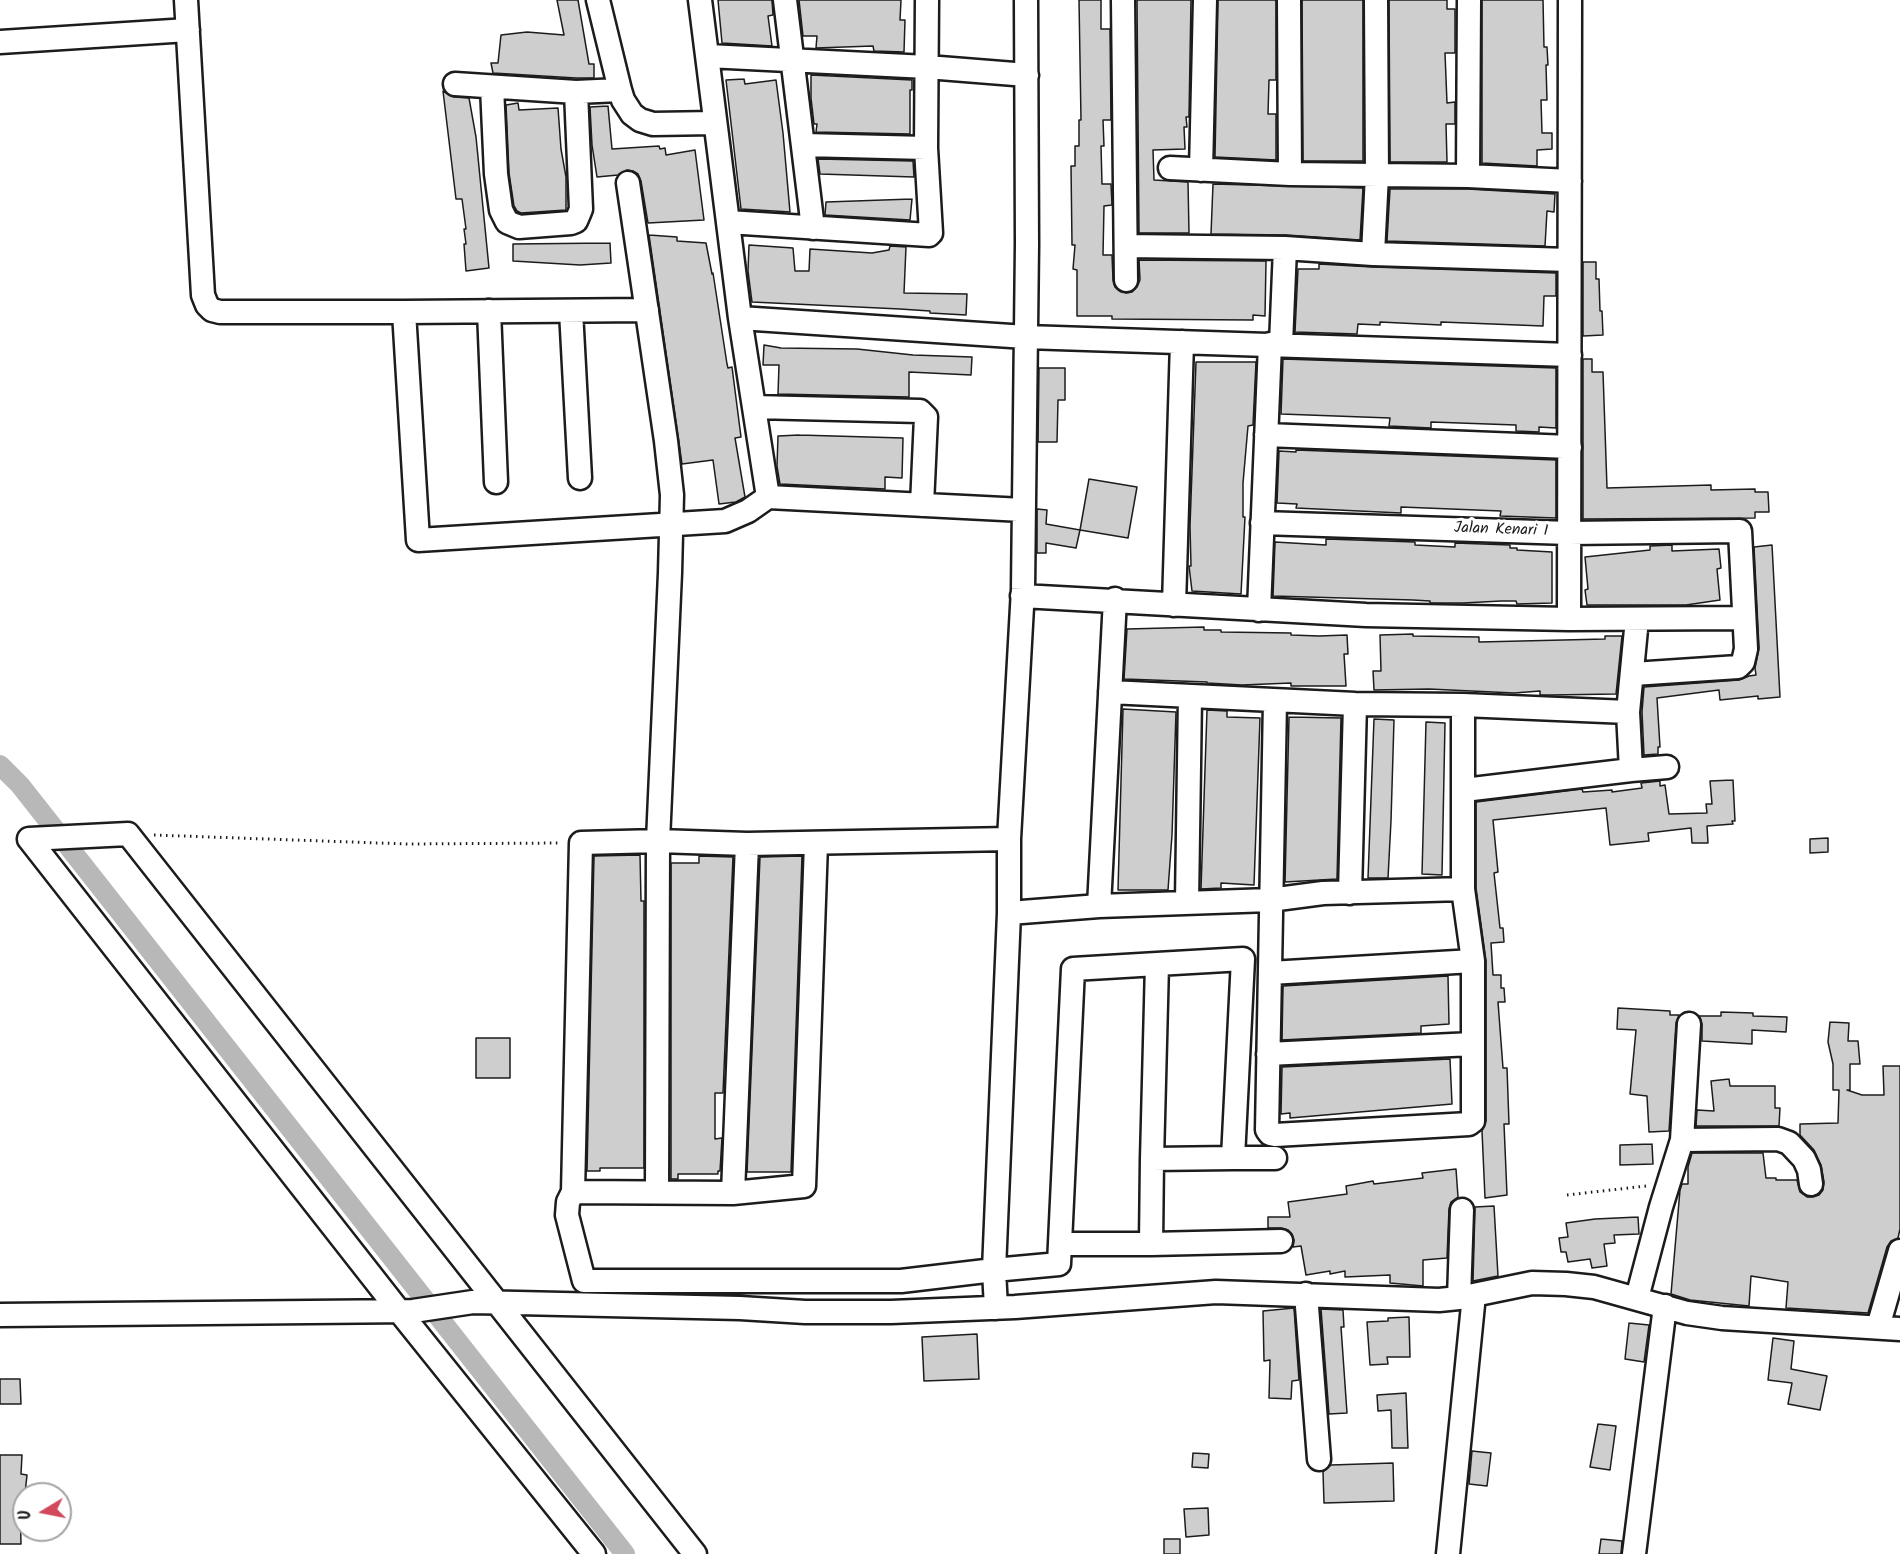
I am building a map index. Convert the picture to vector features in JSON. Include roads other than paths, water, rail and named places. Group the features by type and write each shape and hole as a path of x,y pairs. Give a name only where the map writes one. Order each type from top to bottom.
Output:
{"street":[{"path":"186,0 203,295 212,310 220,312 647,310"},
{"path":"598,0 620,90 632,114 640,120 653,124 714,123"},
{"path":"700,0 740,318 768,497"},
{"path":"786,0 813,228"},
{"path":"728,222 929,236 931,233 926,148 927,0"},
{"path":"996,1308 994,1270 1009,913 1009,839 1022,596 1026,337 1026,0"},
{"path":"1123,0 1126,280"},
{"path":"1201,170 1205,0"},
{"path":"1289,0 1290,174"},
{"path":"1373,254 1377,176 1376,0"},
{"path":"1468,176 1469,0"},
{"path":"1569,619 1570,0"},
{"path":"0,42 188,30"},
{"path":"708,56 927,67 1027,75"},
{"path":"455,84 576,92 620,90"},
{"path":"492,87 496,174 501,210 507,222 519,227 571,223 576,221 579,214 576,92"},
{"path":"804,145 926,148"},
{"path":"1170,168 1290,174 1468,176 1570,182"},
{"path":"628,183 672,495 658,841 657,1191"},
{"path":"1126,246 1285,248 1373,254 1569,260"},
{"path":"1259,610 1266,435 1285,248"},
{"path":"571,310 579,478"},
{"path":"489,311 496,482"},
{"path":"404,312 413,494 418,540 725,520 748,511 768,497 1023,510"},
{"path":"740,318 1026,337 1570,355"},
{"path":"1174,605 1182,342"},
{"path":"754,407 920,411 926,417 922,505"},
{"path":"1266,435 1570,447"},
{"name":"Jalan Kenari I","path":"1262,523 1569,532 1740,531 1744,618"},
{"path":"1022,596 1115,599 1174,605 1366,615 1569,619 1744,618 1746,649 1743,662 1738,667 1633,674"},
{"path":"1099,906 1115,599"},
{"path":"1631,770 1628,712 1637,619"},
{"path":"1110,692 1355,704 1463,705 1628,712"},
{"path":"1187,902 1190,696"},
{"path":"1275,700 1267,1130 1270,1134 1472,1124 1473,961 1463,889 1463,705"},
{"path":"1350,892 1355,704"},
{"path":"1464,790 1631,770 1667,768"},
{"path":"594,1554 406,1311 29,839 128,834 694,1554"},
{"path":"584,1281 567,1215 568,1202 573,1192 581,843 658,841 747,844 1009,839"},
{"path":"573,1192 733,1193 804,1186 816,843"},
{"path":"733,1193 747,844"},
{"path":"1009,913 1099,906 1270,900 1323,893 1463,889"},
{"path":"529,1303 584,1281 901,1281 1059,1264 1073,969 1243,959 1233,1158"},
{"path":"1270,974 1473,961"},
{"path":"1151,1244 1157,964"},
{"path":"1637,1298 1682,1140 1689,1024"},
{"path":"1268,1054 1472,1044"},
{"path":"1682,1140 1779,1139 1789,1143 1804,1159 1809,1170 1811,1184"},
{"path":"1152,1159 1275,1158"},
{"path":"1448,1554 1466,1296 1462,1210"},
{"path":"1060,1244 1281,1241"},
{"path":"0,1315 406,1311 473,1302 891,1312 996,1308 1216,1292 1425,1299 1466,1296 1532,1283 1594,1287 1687,1312 1722,1318 1889,1328 1900,1251"},
{"path":"1306,1294 1319,1459"},
{"path":"1634,1554 1665,1306"}],"waterway":[{"path":"0,765 20,785 625,1554"}]}
